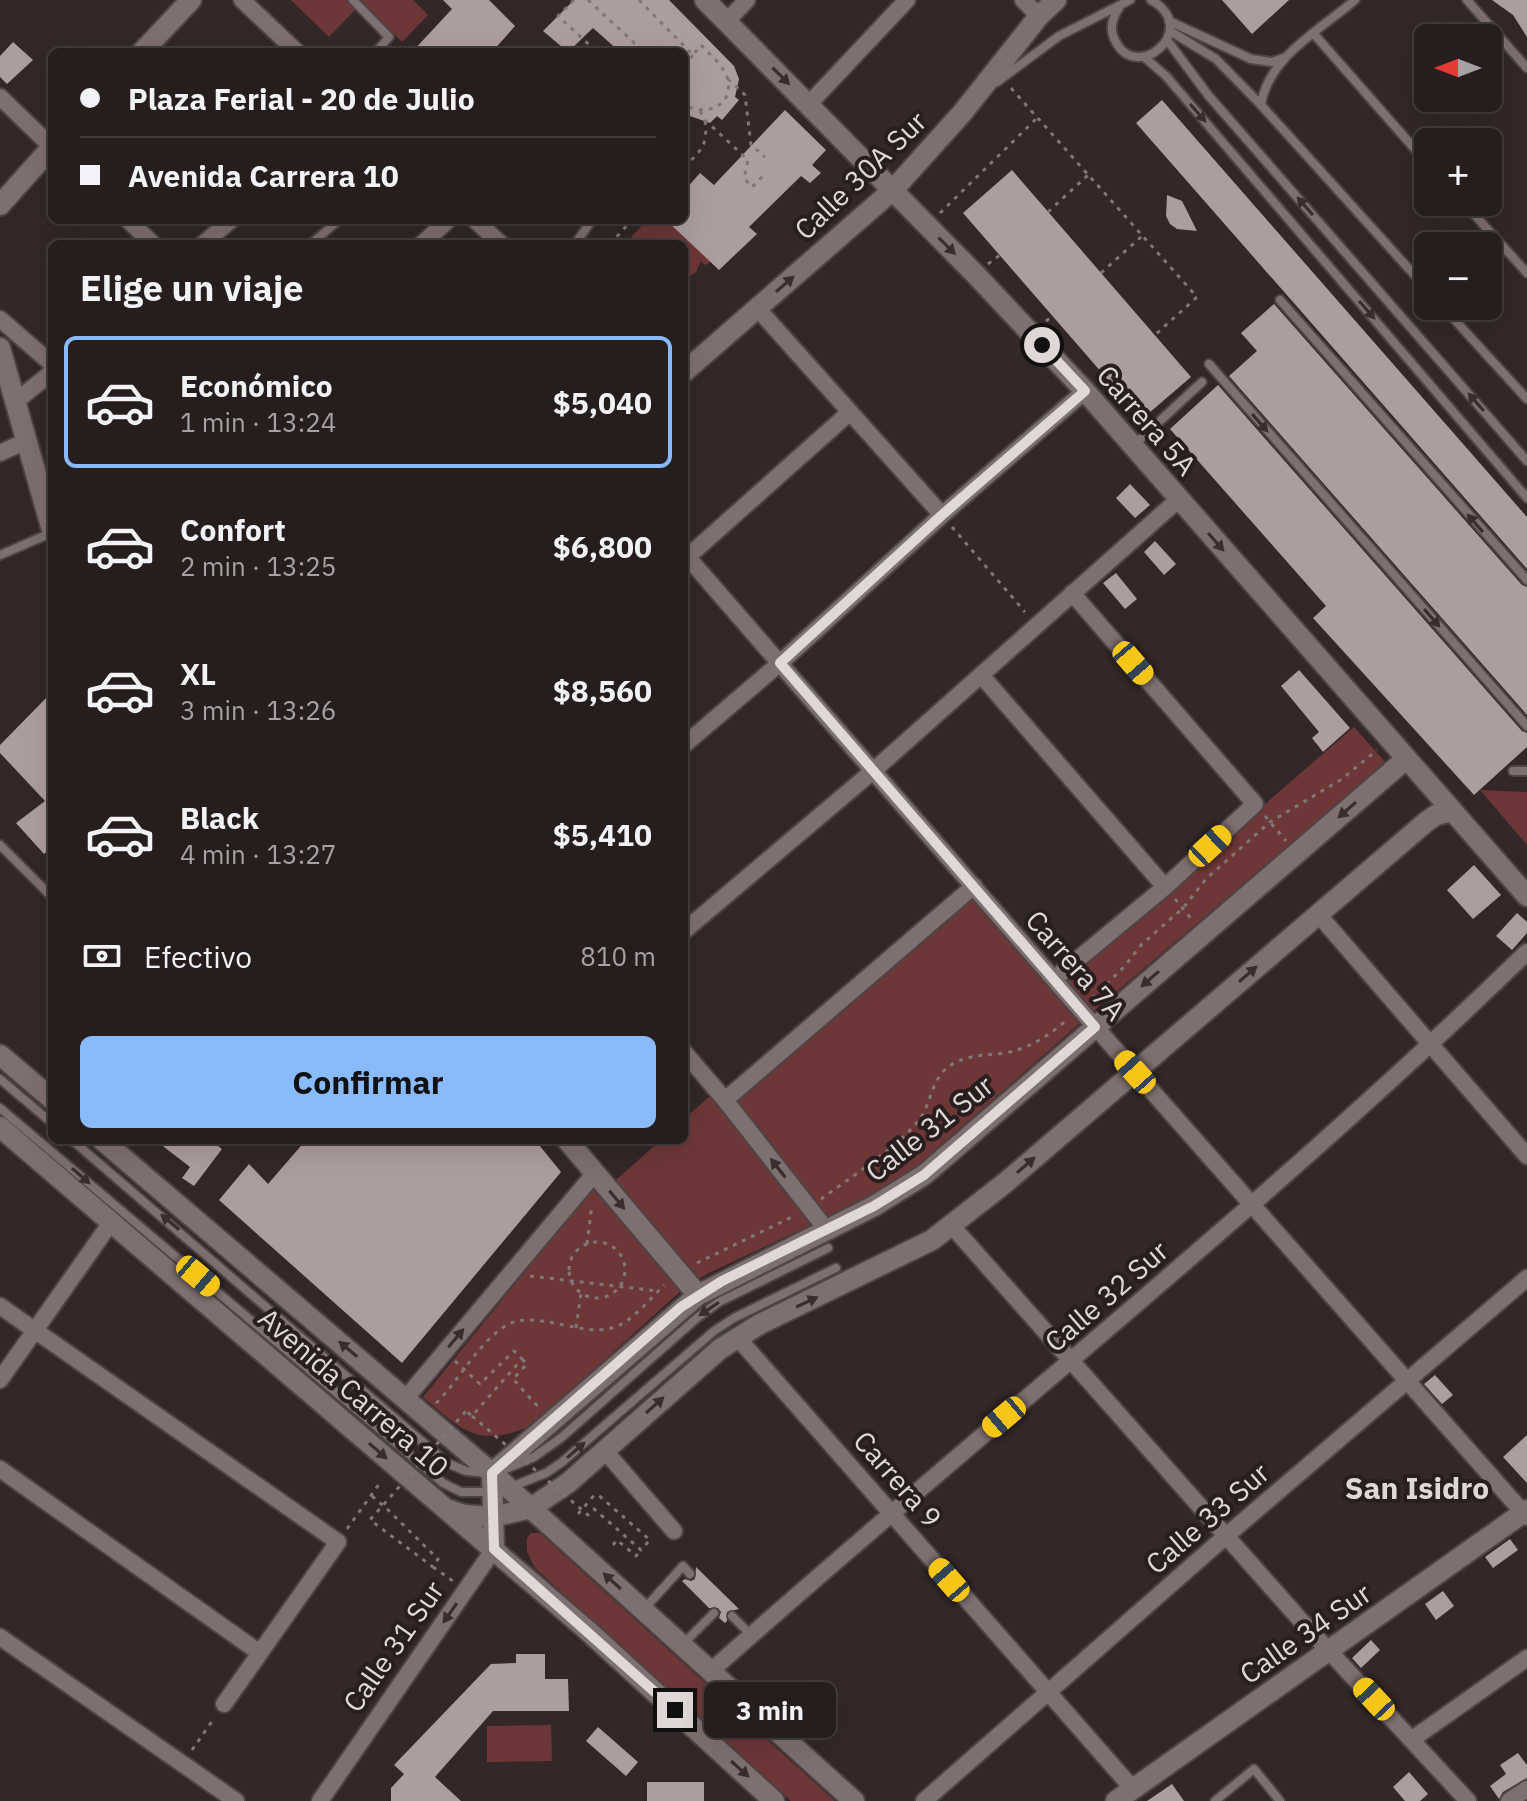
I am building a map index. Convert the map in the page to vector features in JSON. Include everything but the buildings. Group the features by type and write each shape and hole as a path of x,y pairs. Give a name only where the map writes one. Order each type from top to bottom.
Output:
{"main road":[{"path":"146,48 191,0"},
{"name":"Carrera 5A","path":"705,0 1085,391 1527,896"},
{"name":"Calle 30A Sur","path":"688,369 893,190 963,112 1039,16 1056,0"},
{"path":"0,205 48,151"},
{"path":"0,348 7,404 26,441 48,517"},
{"name":"Calle 31 Sur","path":"498,1484 698,1295 827,1239 924,1175 1406,759"},
{"path":"446,1509 464,1515 493,1517 531,1508 568,1483 701,1363 737,1337 914,1251 952,1226 1426,822 1436,815 1452,811"},
{"path":"0,1055 48,1093"},
{"name":"Avenida Carrera 10","path":"0,1127 494,1549 774,1801"},
{"name":"Avenida Carrera 10","path":"107,1144 406,1398 498,1484 531,1508 854,1801"},
{"path":"570,1144 698,1295"},
{"path":"494,1549 493,1517 498,1484"},
{"name":"Calle 34 Sur","path":"1116,1801 1138,1795 1328,1651 1526,1513"}],"street":[{"path":"242,0 293,48"},
{"path":"727,21 747,0"},
{"path":"809,104 907,0"},
{"path":"1023,0 1039,16"},
{"path":"0,97 48,143"},
{"path":"132,224 149,240"},
{"path":"208,240 226,224"},
{"path":"426,240 444,224"},
{"path":"479,224 497,240"},
{"path":"758,309 942,515"},
{"path":"0,319 48,361"},
{"path":"7,404 48,375"},
{"path":"688,742 1085,391"},
{"path":"688,554 849,413"},
{"path":"0,453 26,441"},
{"path":"688,928 873,771 1179,499"},
{"name":"Carrera 7A","path":"688,560 1095,1027 1526,1513"},
{"path":"1054,979 1165,887 1255,804 1072,593"},
{"path":"981,675 1165,887"},
{"path":"725,1100 974,886"},
{"path":"1318,914 1527,1156"},
{"name":"Calle 32 Sur","path":"711,1671 890,1513 1073,1360 1431,1046 1527,952"},
{"path":"688,1057 810,1208 827,1239"},
{"path":"406,1398 595,1173"},
{"path":"0,1380 112,1221"},
{"path":"952,1226 1328,1651 1468,1801"},
{"name":"Calle 33 Sur","path":"924,1801 1527,1278"},
{"path":"0,1306 338,1542 224,1704"},
{"name":"Carrera 9","path":"737,1337 1138,1795"},
{"path":"605,1451 674,1531"},
{"path":"0,1469 260,1653"},
{"name":"Calle 31 Sur","path":"320,1801 494,1549"},
{"path":"0,1637 236,1801"},
{"path":"1411,1740 1527,1658"},
{"path":"1509,1801 1527,1789"}],"lane":[{"path":"353,0 389,37 379,48"},
{"path":"1151,0 1164,10 1169,31 1208,95 1527,461"},
{"path":"1261,105 1265,84 1286,57 1355,0"},
{"path":"1467,0 1527,68"},
{"path":"1126,2 1112,21 1114,40 1127,54 1144,57 1154,53 1169,31"},
{"path":"963,112 1002,78 1059,36 1126,2"},
{"path":"1169,31 1251,59 1272,62 1286,57"},
{"path":"1169,31 1216,59 1414,274"},
{"path":"1314,34 1414,148"},
{"path":"1144,57 1175,85 1527,498"},
{"path":"1476,216 1527,273"},
{"path":"316,240 334,224"},
{"path":"1280,300 1527,580"},
{"path":"1455,320 1527,399"},
{"path":"1209,364 1527,726"},
{"path":"1133,446 1202,382"},
{"path":"0,555 48,533"},
{"path":"1513,771 1527,771"},
{"path":"0,845 48,893"},
{"path":"0,1079 48,1120"},
{"path":"0,1108 443,1483 461,1492 546,1473 714,1331 836,1268"},
{"path":"77,1144 447,1463 498,1484"},
{"path":"498,1484 562,1437 676,1334 719,1302 827,1239"},
{"path":"643,1610 683,1566 690,1574"},
{"path":"682,1645 714,1613"},
{"path":"732,1616 751,1635"},
{"path":"1215,1801 1254,1769 1280,1801"}],"path":[{"path":"574,0 558,16 593,48"},
{"path":"588,0 640,48"},
{"path":"639,0 686,48"},
{"path":"688,61 701,45 724,70 727,79 727,96 715,109 700,111 688,107"},
{"path":"688,50 693,55"},
{"path":"1002,78 1197,297 1155,335"},
{"path":"727,79 745,95 751,145 765,157"},
{"path":"700,111 705,120 748,160 744,178 752,187 763,176"},
{"path":"939,213 1037,118"},
{"path":"688,163 703,149 705,120"},
{"path":"1048,212 1088,175"},
{"path":"614,240 628,224"},
{"path":"1101,273 1142,236"},
{"path":"988,264 1000,255"},
{"path":"1046,321 1053,316"},
{"path":"1177,471 1195,457"},
{"path":"942,515 1036,624"},
{"path":"437,1403 508,1325 523,1320 596,1330 612,1328 622,1324 679,1272 810,1208 890,1146 920,1118 935,1083 948,1067 965,1058 1024,1049 1044,1038 1124,967 1141,945 1183,908 1206,879 1270,822 1342,779 1380,748"},
{"path":"1255,804 1287,842"},
{"path":"1165,887 1194,922"},
{"path":"587,1244 593,1202"},
{"path":"587,1244 608,1244 622,1256 625,1274 620,1287 610,1296 592,1298 581,1293 571,1281 570,1262 574,1253 587,1244"},
{"path":"521,1275 658,1291"},
{"path":"576,1328 581,1293"},
{"path":"452,1359 480,1384 514,1351 527,1364 513,1379 540,1409"},
{"path":"472,1416 522,1359"},
{"path":"448,1577 370,1520 466,1411 588,1515 594,1509 641,1550"},
{"path":"338,1542 393,1463"},
{"path":"578,1514 596,1493 650,1540 636,1556 617,1540 613,1545"},
{"path":"371,1495 438,1559 433,1567"},
{"path":"182,1764 224,1704"}],"shaded area":[{"path":"291,0 349,0 357,8 329,37"},
{"path":"360,0 413,0 428,15 402,42"},
{"path":"643,224 670,224 687,240 629,240"},
{"path":"688,241 711,262 705,265 701,261 696,272 688,277"},
{"path":"1354,727 1386,763 919,1164 891,1185 707,1274 682,1290 531,1426 497,1436 472,1432 449,1419 423,1397 593,1188 600,1194 656,1144 688,1144 688,1115 711,1095 723,1108 969,896 1051,989"},
{"path":"1480,790 1527,792 1527,845"},
{"path":"531,1533 540,1533 835,1801 791,1801 535,1568 527,1552 527,1538"},
{"path":"551,1725 552,1761 487,1762 487,1726"}],"district":[{"name":"San Isidro","path":"1417,1487"}],"route":[{"path":"675,1710 494,1549 492,1473 681,1307 722,1281 874,1206 924,1175 1095,1027 780,663 942,515 1085,391 1042,345"}]}
